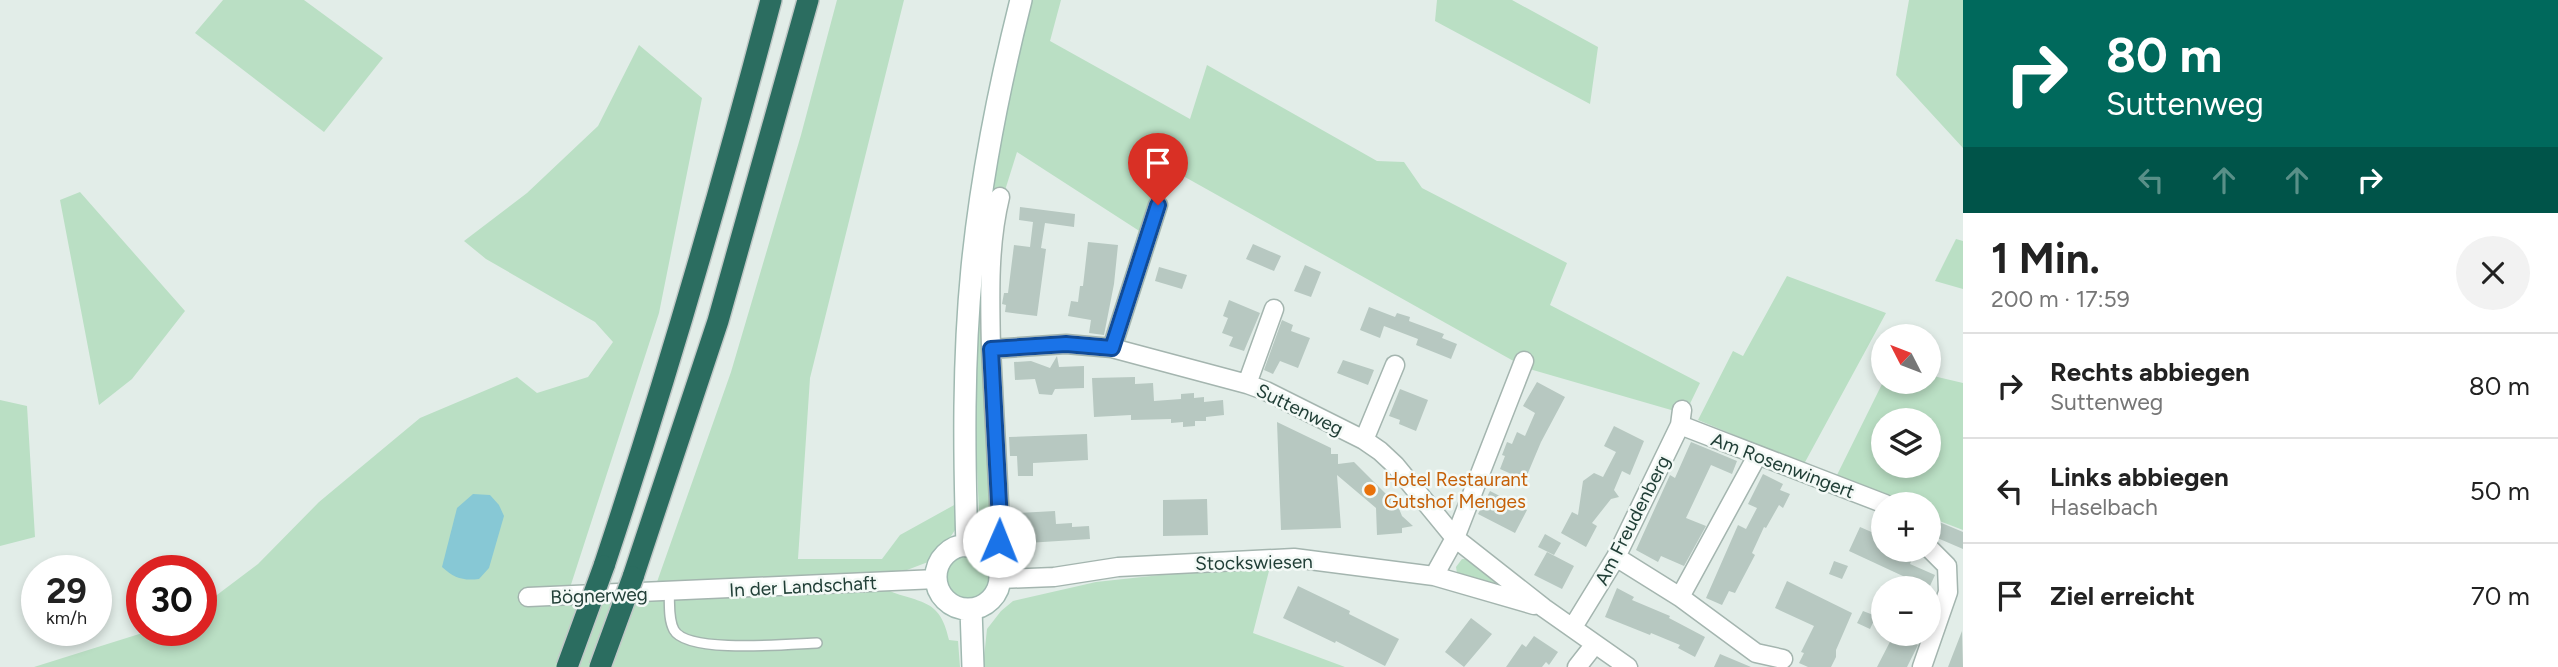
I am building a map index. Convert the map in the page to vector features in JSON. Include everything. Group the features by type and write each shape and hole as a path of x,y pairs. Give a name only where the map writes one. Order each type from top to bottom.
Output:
{"highway":[{"path":"567,667 604,566 645,440 707,235 771,0"},
{"path":"600,667 633,577 718,321 808,0"}],"street":[{"path":"967,545 966,354 972,268 1007,52 1021,0"},
{"path":"997,550 967,545 954,548 945,555 939,564 937,579 942,596 960,608 971,609 988,602 998,588 1000,579 990,293 995,217 1000,197"},
{"path":"1112,348 1158,205"},
{"path":"1247,384 1274,309"},
{"name":"Suttenweg","path":"991,349 1066,344 1112,348 1247,384 1364,440 1395,465 1455,538 1544,608"},
{"path":"1434,576 1455,538 1524,361"},
{"path":"1364,440 1395,365"},
{"name":"Am Rosenwingert","path":"1681,418 1757,456 1871,499"},
{"name":"Am Freudenberg","path":"1573,627 1616,557 1681,418"},
{"path":"1680,597 1757,456"},
{"path":"1616,557 1680,597 1756,653 1783,659"},
{"name":"Stockswiesen","path":"1000,579 1054,577 1118,567 1294,558 1434,576 1544,608"},
{"path":"1922,667 1948,592 1947,566 1941,560"},
{"name":"In der Landschaft","path":"670,592 937,579"},
{"name":"Bögnerweg","path":"528,597 670,592"},
{"path":"1544,608 1628,667"},
{"path":"971,609 973,667"},
{"path":"1577,667 1595,644"}],"lane":[{"path":"670,592 671,621 675,632 684,639 713,646 817,643"}],"green space":[{"path":"223,0 304,0 383,58 324,132 195,33"},
{"path":"837,0 904,0 810,378 798,559 882,559 900,535 956,504 957,527 928,562 907,570 882,573 885,589 926,604 940,616 949,640 958,641 960,667 34,667 101,646 112,646 112,643 126,638 126,646 217,646 217,595 258,564 319,502 420,418 517,377 537,393 588,377 613,342 595,322 486,259 464,241 527,193 598,126 639,45 702,98 659,313 566,600 651,599 731,372 801,135"},
{"path":"1030,0 1061,0 1050,41 1190,119 1207,65 1377,161 1404,162 1422,188 1567,263 1550,305 1700,383 1685,414 1526,368 1176,172 1163,170 1144,234 1017,152 1002,200 984,279 980,324 986,356 992,543 981,527 979,513 974,331 987,205 1006,98"},
{"path":"1437,0 1512,0 1598,47 1590,104 1435,21"},
{"path":"1909,0 1963,0 1963,148 1896,75"},
{"path":"80,192 185,311 132,379 99,405 60,200"},
{"path":"1956,239 1963,241 1963,289 1935,281"},
{"path":"1787,276 1886,313 1880,324 1871,324 1871,341 1804,464 1698,420 1733,351 1743,356"},
{"path":"1941,378 1963,383 1963,530 1941,522 1941,492 1874,492 1837,475 1877,394 1941,394"},
{"path":"0,400 27,406 35,537 0,546"},
{"path":"968,556 983,562 989,577 983,592 968,598 953,592 947,577 953,562"},
{"path":"1462,559 1469,559 1507,588 1461,576 1456,567"},
{"path":"1271,563 1253,633 1345,667 983,667 987,629 1013,601 1096,582"}],"water":[{"path":"473,494 490,495 504,516 489,568 479,579 468,580 455,576 442,567 457,508"}],"building":[{"path":"1020,207 1075,214 1074,227 1045,223 1041,248 1046,249 1037,316 1005,312 1006,305 1002,304 1004,293 1008,293 1014,245 1030,247 1033,222 1019,220"},
{"path":"1088,242 1118,245 1104,335 1089,333 1091,320 1068,316 1071,301 1078,302 1080,286 1083,286"},
{"path":"1253,244 1281,256 1274,271 1246,259"},
{"path":"1305,265 1321,272 1311,297 1294,291"},
{"path":"1159,267 1187,275 1182,289 1155,281"},
{"path":"1229,300 1260,313 1244,351 1229,346 1233,337 1222,333 1228,318 1223,316"},
{"path":"1369,307 1395,317 1397,313 1410,317 1409,321 1444,334 1442,338 1457,344 1451,359 1416,345 1418,339 1384,326 1380,338 1360,330"},
{"path":"1282,320 1293,325 1291,331 1310,338 1298,368 1280,361 1273,374 1264,370"},
{"path":"1057,356 1059,367 1084,366 1084,388 1055,389 1052,395 1039,394 1035,379 1015,380 1014,362 1031,361 1050,368"},
{"path":"1343,360 1374,370 1368,385 1337,373"},
{"path":"1135,377 1135,384 1153,383 1154,401 1181,399 1181,394 1194,393 1194,398 1204,397 1204,402 1223,400 1224,415 1206,417 1206,421 1195,421 1195,426 1183,427 1183,422 1171,423 1171,419 1131,420 1131,415 1094,417 1092,378"},
{"path":"1537,382 1565,397 1525,480 1500,469 1507,442 1512,444 1517,432 1525,436 1535,413 1523,406"},
{"path":"1400,389 1428,400 1416,431 1399,424 1400,420 1389,416"},
{"path":"1277,422 1331,448 1331,454 1338,454 1338,464 1354,462 1398,506 1402,516 1413,526 1402,528 1402,533 1377,535 1376,508 1337,475 1341,528 1281,530"},
{"path":"1614,426 1644,441 1630,475 1622,471 1614,490 1619,497 1611,499 1592,523 1597,526 1586,547 1561,533 1572,512 1578,515 1583,481 1594,473 1603,477 1616,452 1604,446"},
{"path":"1087,434 1088,460 1033,463 1033,476 1018,476 1017,456 1010,456 1009,437"},
{"path":"1691,442 1737,461 1732,474 1711,465 1686,518 1706,526 1684,566 1661,556 1658,562 1636,550 1670,475 1675,478"},
{"path":"1763,474 1783,484 1780,490 1790,494 1783,508 1779,505 1766,528 1764,527 1752,553 1755,555 1735,593 1729,591 1722,605 1706,598 1738,525 1746,529 1757,508 1748,504"},
{"path":"1490,491 1527,510 1515,533 1478,514"},
{"path":"1207,499 1208,535 1163,536 1163,500"},
{"path":"1055,511 1056,524 1089,526 1090,539 1027,543 1026,528 1021,528 1018,513"},
{"path":"1941,523 1963,532 1963,549 1941,540"},
{"path":"1860,527 1871,532 1871,561 1849,551"},
{"path":"1545,534 1561,543 1554,555 1538,547"},
{"path":"1547,552 1574,566 1562,589 1534,575"},
{"path":"1834,561 1848,566 1842,579 1829,574"},
{"path":"1873,562 1911,562 1910,564 1935,575 1903,576"},
{"path":"1787,581 1852,613 1831,667 1808,667 1799,663 1804,653 1801,652 1814,626 1775,608"},
{"path":"1298,586 1399,639 1385,666 1283,618"},
{"path":"1617,588 1634,597 1632,600 1670,616 1669,618 1705,637 1695,657 1678,648 1680,645 1605,617"},
{"path":"1863,611 1871,614 1870,629 1857,623"},
{"path":"1471,618 1492,634 1464,667 1445,652"},
{"path":"1962,631 1963,667 1948,667"},
{"path":"1534,636 1558,652 1549,665 1546,662 1542,667 1506,667 1522,644 1526,647"},
{"path":"1888,646 1918,646 1907,667 1877,667"},
{"path":"1720,654 1751,667 1714,667"}],"place":[{"name":"Hotel Restaurant Gutshof Menges","path":"1370,490"}],"route":[{"path":"999,541 991,349 1066,344 1112,348 1158,205"}]}
